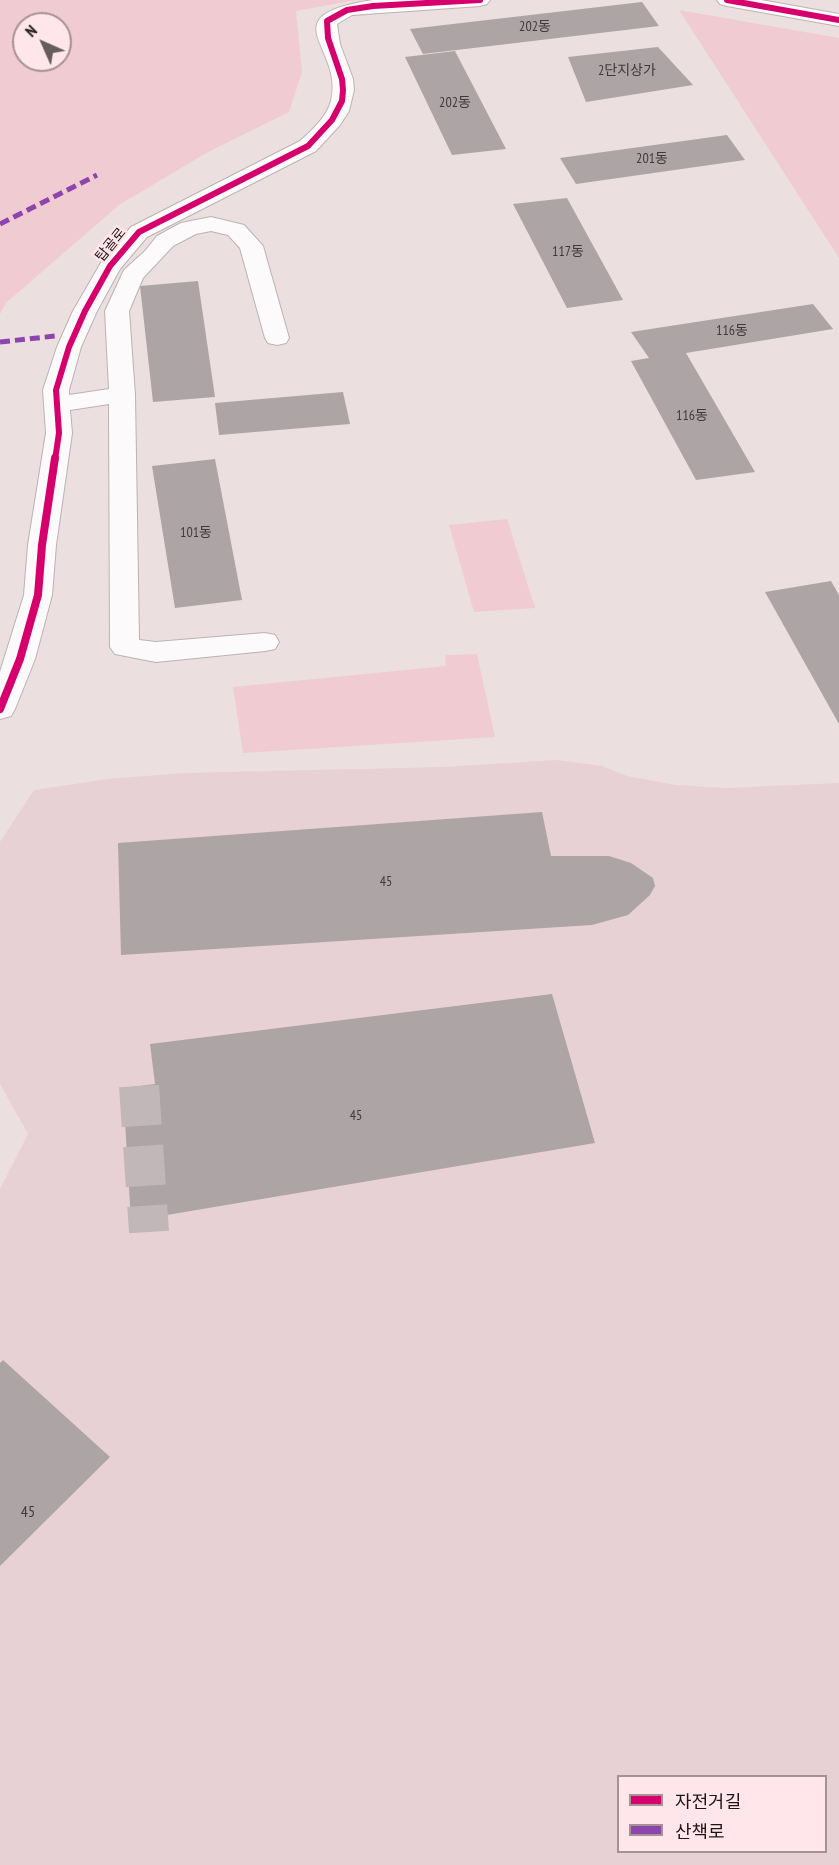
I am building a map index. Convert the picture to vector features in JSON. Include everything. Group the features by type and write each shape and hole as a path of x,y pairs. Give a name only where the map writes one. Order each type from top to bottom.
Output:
{"street":[{"name":"탑골로","path":"0,709 20,659 38,595 42,544 59,432 56,390 69,347 84,311 110,266 139,232 308,146 330,125 344,100 340,70 326,36 327,21 347,10 373,6 480,0"},
{"path":"727,0 839,20"},
{"path":"265,642 156,652 125,647 122,395 117,311 132,275 153,256 165,241 189,228 211,224 236,230 251,246 277,338"},
{"path":"57,404 122,395"}],"shaded area":[{"path":"0,0 356,0 296,11 302,72 289,112 208,152 119,205 6,303 0,314"},
{"path":"679,10 839,38 839,258"},
{"path":"507,519 535,608 474,612 449,525"},
{"path":"477,654 495,737 243,753 233,687 446,666 445,655"},
{"path":"557,760 602,766 627,776 676,785 725,788 839,783 839,1865 0,1865 0,1189 28,1134 0,1084 0,842 34,790 108,779 184,773 444,767"}],"building":[{"path":"642,2 659,26 423,54 410,29"},
{"path":"658,47 693,85 586,102 568,57"},
{"path":"455,51 506,149 452,155 405,57"},
{"path":"727,135 745,160 576,184 560,158"},
{"path":"567,198 623,300 567,308 513,204"},
{"path":"198,281 215,397 153,402 140,286"},
{"path":"813,304 833,329 686,353 755,472 696,480 631,361 649,358 631,332"},
{"path":"343,392 350,424 219,435 215,403"},
{"path":"215,459 242,600 175,608 152,466"},
{"path":"831,581 839,595 839,724 765,592"},
{"path":"542,812 551,856 609,856 631,863 653,878 655,886 650,895 628,915 592,925 121,955 118,843"},
{"path":"552,994 595,1143 131,1221 123,1088 155,1084 150,1044"},
{"path":"3,1360 110,1457 0,1566 0,1363"}],"tunnel":[{"path":"139,1086 149,1232"}],"marked path":[{"path":"0,224 97,175"},
{"path":"0,342 55,336"}],"cycle path":[{"path":"0,709 20,659 38,595 42,545 59,433 56,390 69,347 85,311 110,266 139,232 308,146 325,129 338,111 343,90 342,79 328,38 327,21 347,10 373,6 480,0"},
{"path":"727,0 839,20"}]}
